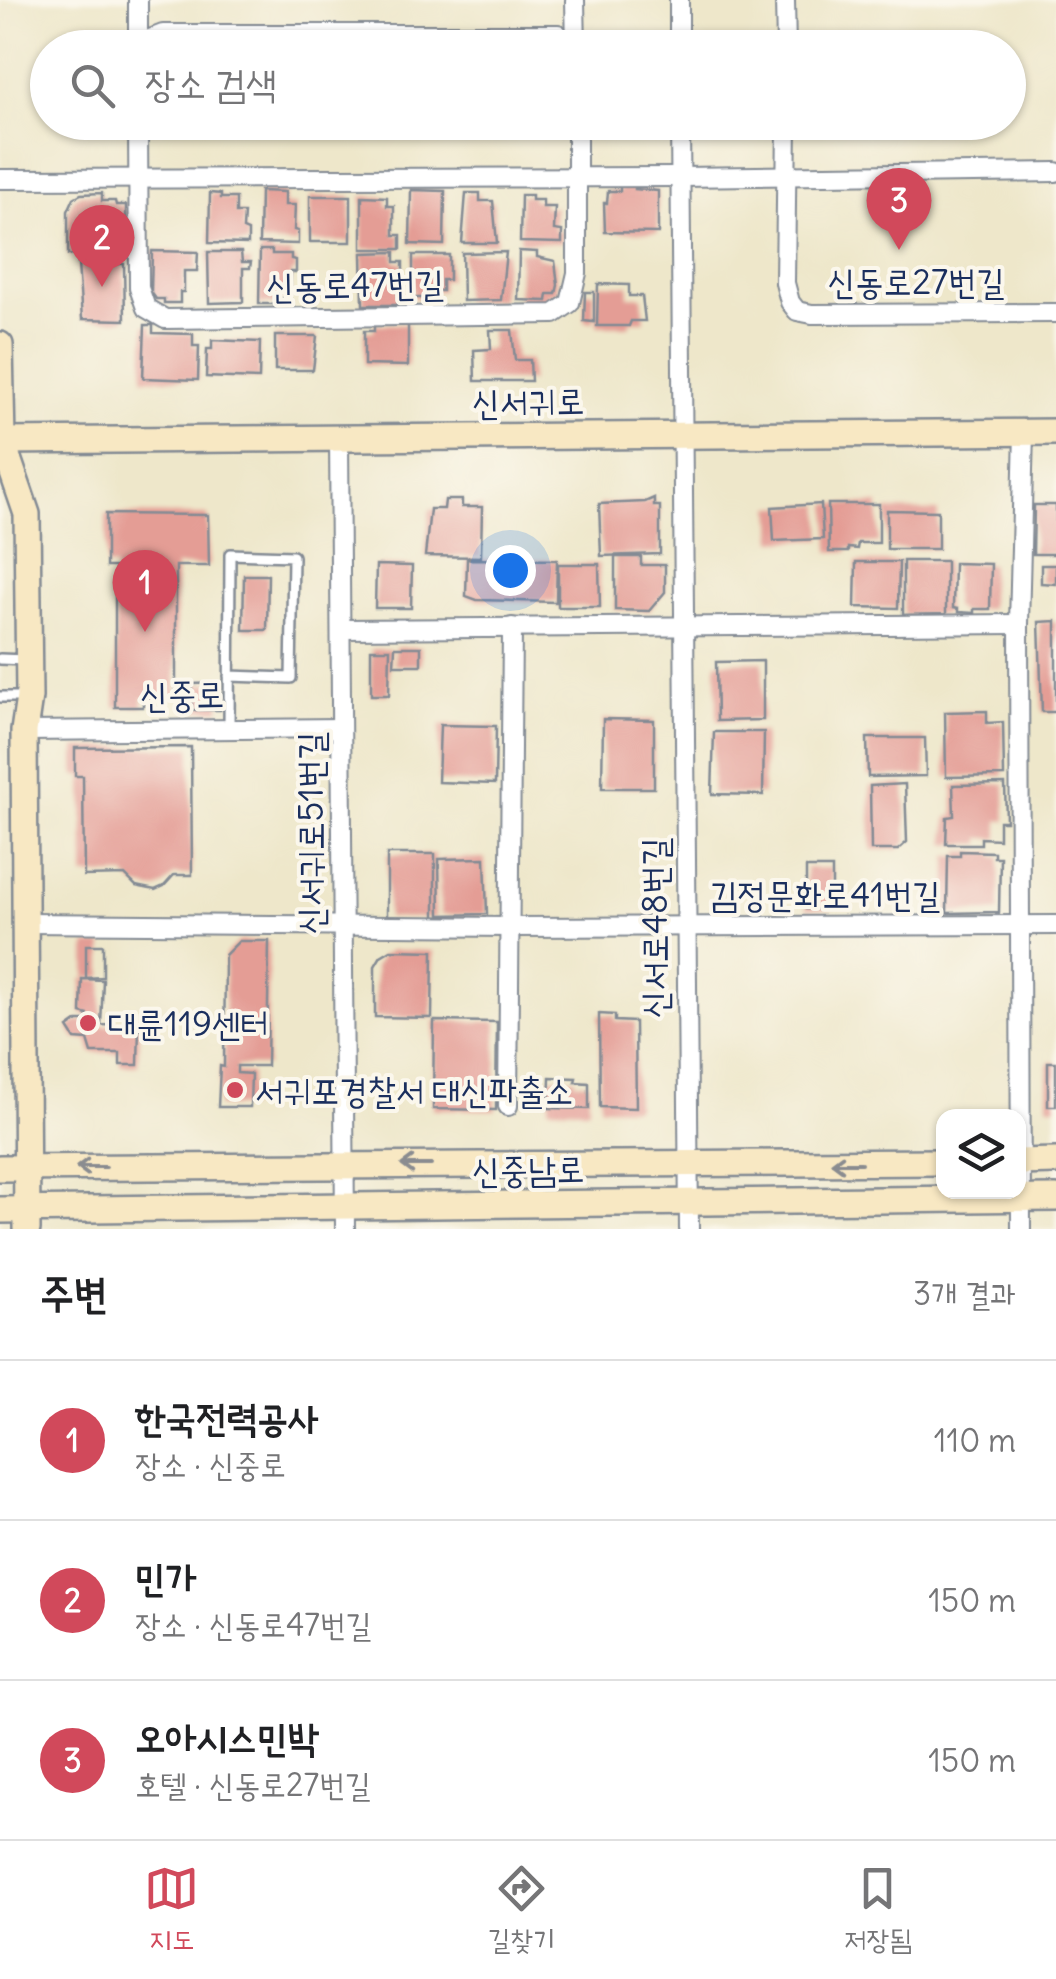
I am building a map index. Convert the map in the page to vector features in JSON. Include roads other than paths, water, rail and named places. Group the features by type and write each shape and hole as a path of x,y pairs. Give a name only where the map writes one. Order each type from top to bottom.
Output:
{"street":[{"path":"138,0 139,30"},
{"path":"574,30 576,0"},
{"path":"679,0 680,30"},
{"path":"785,0 786,30"},
{"name":"신동로47번길","path":"138,140 139,288 146,308 165,320 554,314 570,303 576,274 577,140"},
{"name":"신서로48번길","path":"680,140 690,1229"},
{"name":"신동로27번길","path":"786,140 785,283 797,312 1056,313"},
{"path":"0,179 1056,172"},
{"path":"0,345 1,443 27,514 29,697 24,731 27,1220"},
{"path":"1019,1109 1024,432"},
{"name":"신서귀로","path":"1,443 1056,432"},
{"name":"신서귀로51번길","path":"340,437 345,1218"},
{"path":"340,629 1020,624"},
{"path":"508,1106 512,627"},
{"name":"신중로","path":"24,731 341,728"},
{"name":"김정문화로41번길","path":"24,923 1056,926"},
{"name":"신중남로","path":"0,1168 936,1162"},
{"path":"1026,1162 1056,1162"},
{"name":"신중남로","path":"1026,1198 1056,1198"},
{"name":"신중남로","path":"0,1210 27,1220 345,1218 689,1202 937,1199"},
{"path":"1020,1199 1020,1229"}],"lane":[{"path":"229,676 291,678 293,556 230,554 229,676 229,729"},
{"path":"0,659 29,660"},
{"path":"0,697 29,697"}],"place":[{"name":"오아시스민박","path":"899,250"},
{"name":"민가","path":"102,287"},
{"name":"한국전력공사","path":"145,632"},
{"name":"대륜119센터","path":"88,1023"},
{"name":"서귀포경찰서 대신파출소","path":"235,1090"}]}
